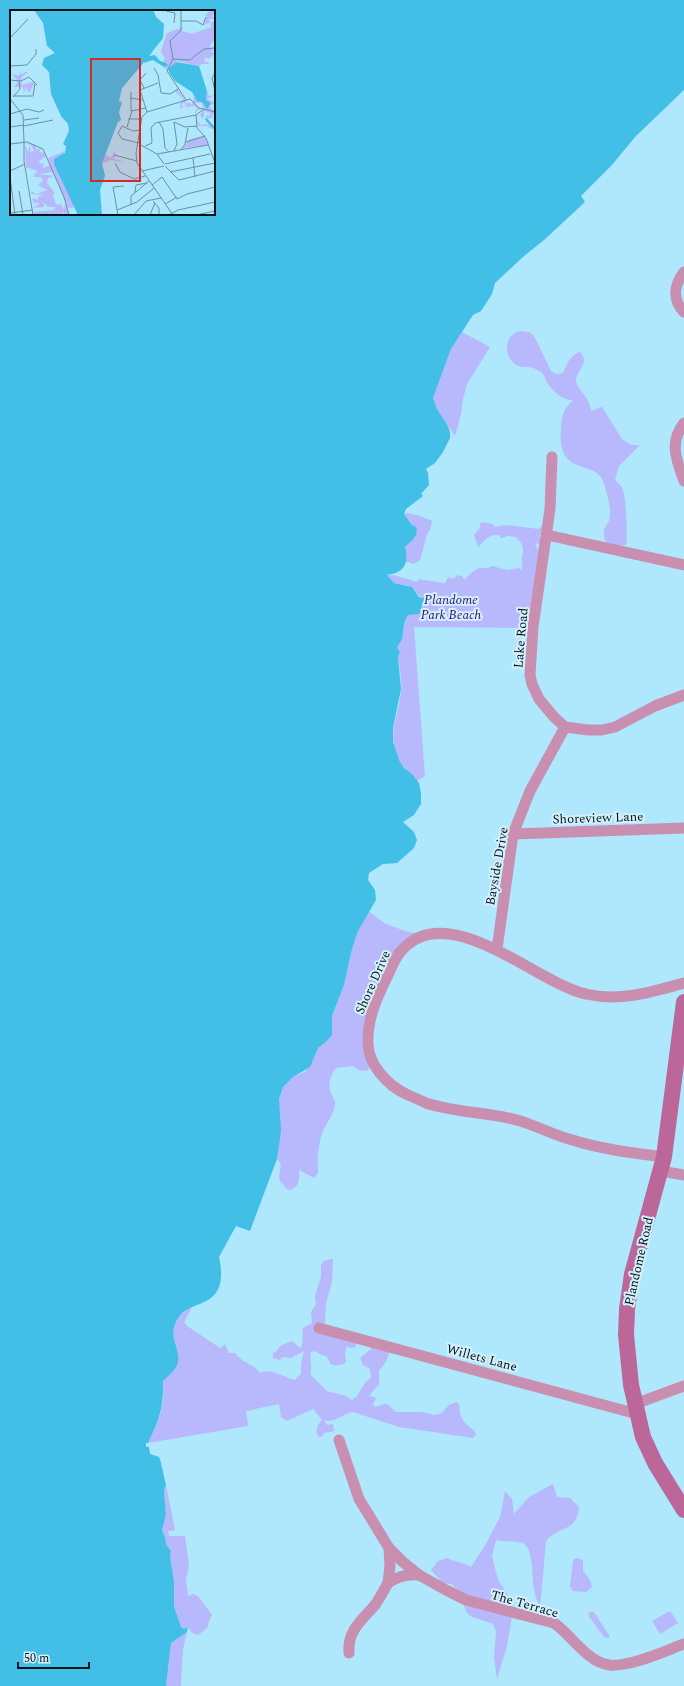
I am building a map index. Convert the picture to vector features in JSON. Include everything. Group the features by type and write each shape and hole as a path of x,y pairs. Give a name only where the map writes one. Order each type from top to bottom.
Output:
{"main road":[{"name":"Plandome Road","path":"684,1002 662,1164 632,1274 627,1309 626,1347 636,1409 643,1437 649,1453 684,1510"}],"street":[{"path":"684,272 678,279 675,290 677,300 684,312"},
{"path":"684,423 677,431 674,442 680,471 684,480"},
{"name":"Lake Road","path":"552,457 551,493 547,534 533,627 530,675 532,684 539,699 554,717 565,727"},
{"path":"547,534 684,565"},
{"path":"565,727 588,730 602,730 614,727 655,706 684,695"},
{"name":"Bayside Drive","path":"497,949 514,834 530,791 565,727"},
{"name":"Shoreview Lane","path":"514,834 684,828"},
{"name":"Shore Drive","path":"684,983 642,995 606,997 585,994 564,988 497,949 472,939 442,934 420,937 403,948 396,958 382,988 368,1029 368,1048 374,1064 399,1091 427,1103 518,1120 568,1139 662,1164 684,1175"},
{"name":"Willets Lane","path":"319,1328 636,1409"},
{"path":"636,1409 684,1386"},
{"name":"The Terrace","path":"339,1440 359,1499 389,1548 419,1575 466,1600 554,1623 565,1631 590,1656 602,1663 618,1665 684,1644"},
{"name":"The Terrace","path":"349,1653 348,1642 353,1630 375,1604 388,1583 390,1565 389,1548"},
{"path":"388,1583 401,1575 419,1575"}],"green space":[{"path":"520,331 529,332 534,336 551,371 556,374 563,373 571,357 580,352 583,356 584,363 576,380 588,401 591,411 602,407 622,439 631,445 640,445 619,466 615,480 622,487 624,495 627,526 626,545 616,546 606,542 604,529 610,519 610,511 602,478 593,471 572,462 565,455 563,450 561,444 562,420 564,411 573,400 565,399 556,393 548,384 543,374 538,370 531,367 516,365 509,356 507,351 508,341 515,333"},
{"path":"462,332 490,347 467,384 455,436 437,409 433,398 451,349"},
{"path":"407,513 432,521 420,560 413,564 409,562 406,563 405,547 411,542 412,525 404,514"},
{"name":"Plandome Park Beach","path":"481,522 493,524 495,527 506,525 539,529 542,525 541,534 539,536 542,538 540,544 535,543 539,551 537,561 539,562 526,628 414,627 425,776 417,781 401,763 395,750 393,733 400,700 401,687 401,674 398,657 400,652 397,648 401,641 408,615 423,607 426,595 422,598 410,586 394,583 387,575 393,575 417,582 419,579 445,583 448,577 453,579 458,575 462,576 464,580 479,568 488,568 492,566 507,570 519,568 521,570 523,549 516,537 508,536 501,538 499,535 495,535 487,538 478,547 474,535 479,529"},
{"path":"368,911 386,924 408,932 428,935 413,940 375,1003 369,1069 367,1071 358,1070 353,1066 336,1068 330,1079 329,1088 335,1101 335,1106 320,1141 318,1173 314,1178 299,1170 299,1180 297,1186 288,1190 280,1181 279,1177 281,1164 277,1159 279,1145 279,1099 283,1087 293,1077 305,1072 318,1048 326,1042 331,1035 332,1016 344,985 352,949 358,931"},
{"path":"333,1259 332,1282 326,1303 325,1324 355,1342 356,1347 349,1348 347,1345 345,1353 346,1362 338,1365 331,1364 327,1357 316,1351 311,1352 310,1374 327,1391 346,1396 352,1400 357,1396 365,1383 371,1377 370,1369 363,1365 360,1358 372,1348 390,1347 387,1360 379,1370 379,1384 369,1396 375,1397 376,1399 373,1403 374,1407 387,1404 396,1412 422,1412 434,1415 442,1413 449,1405 456,1402 459,1404 462,1418 476,1435 473,1438 399,1427 353,1412 332,1421 324,1420 327,1425 333,1424 334,1431 324,1433 322,1437 319,1437 317,1430 322,1420 313,1409 287,1421 281,1417 279,1404 246,1411 248,1426 148,1443 162,1406 163,1381 173,1370 176,1363 178,1351 173,1340 173,1329 181,1315 193,1305 184,1322 187,1326 220,1348 225,1344 229,1353 235,1353 238,1357 254,1367 260,1373 273,1372 295,1380 301,1373 301,1364 304,1351 291,1358 283,1357 280,1360 273,1358 273,1353 277,1351 280,1346 292,1341 300,1348 302,1346 303,1328 312,1323 311,1312 316,1304 315,1296 321,1277 321,1265 324,1261"},
{"path":"553,1484 557,1497 570,1498 579,1507 575,1521 566,1528 550,1536 546,1541 540,1608 534,1592 531,1558 527,1546 521,1542 496,1540 492,1556 498,1580 510,1598 512,1617 507,1646 497,1679 494,1658 496,1632 493,1624 470,1616 465,1609 463,1594 451,1584 443,1583 431,1570 438,1561 447,1558 471,1567 486,1544 500,1517 505,1491 512,1499 514,1514 529,1497"},
{"path":"166,1485 175,1530 168,1531 169,1536 185,1536 189,1566 186,1580 188,1596 193,1594 198,1596 212,1615 207,1628 198,1635 192,1633 188,1627 184,1629 181,1627 174,1606 174,1582 170,1549 166,1544 162,1530 166,1515 164,1490"},
{"path":"577,1558 583,1560 583,1571 590,1580 592,1587 586,1592 573,1591 570,1586 573,1562 574,1559"},
{"path":"670,1611 678,1623 660,1634 652,1621"},
{"path":"590,1612 594,1612 609,1635 609,1638 604,1637 588,1615"},
{"path":"187,1632 183,1649 181,1686 166,1686 171,1643"}],"shaded area":[{"path":"0,0 684,0 684,90 636,136 611,166 581,196 585,202 495,283 492,294 481,311 473,315 451,349 433,398 437,409 448,426 450,438 443,452 435,463 426,469 428,473 429,485 421,494 423,496 406,509 404,514 417,530 414,538 405,547 406,563 398,572 387,575 394,583 412,587 419,597 423,598 427,594 419,614 408,615 406,618 402,639 397,648 400,652 398,657 401,689 393,728 393,742 399,760 404,768 412,774 419,783 421,804 414,815 403,822 414,832 417,840 414,848 397,863 383,864 369,873 368,880 375,890 376,900 358,931 352,949 344,985 332,1016 332,1035 318,1048 310,1067 293,1077 283,1087 279,1099 281,1131 277,1159 250,1231 236,1226 219,1257 221,1277 215,1294 210,1299 189,1308 180,1316 174,1327 173,1333 178,1354 177,1365 173,1372 163,1381 162,1406 152,1435 148,1443 146,1443 146,1447 149,1447 150,1454 159,1457 160,1459 166,1485 164,1490 166,1515 162,1530 166,1544 171,1551 170,1556 174,1582 174,1606 181,1627 184,1629 188,1627 187,1632 171,1643 166,1686 0,1686"}]}
